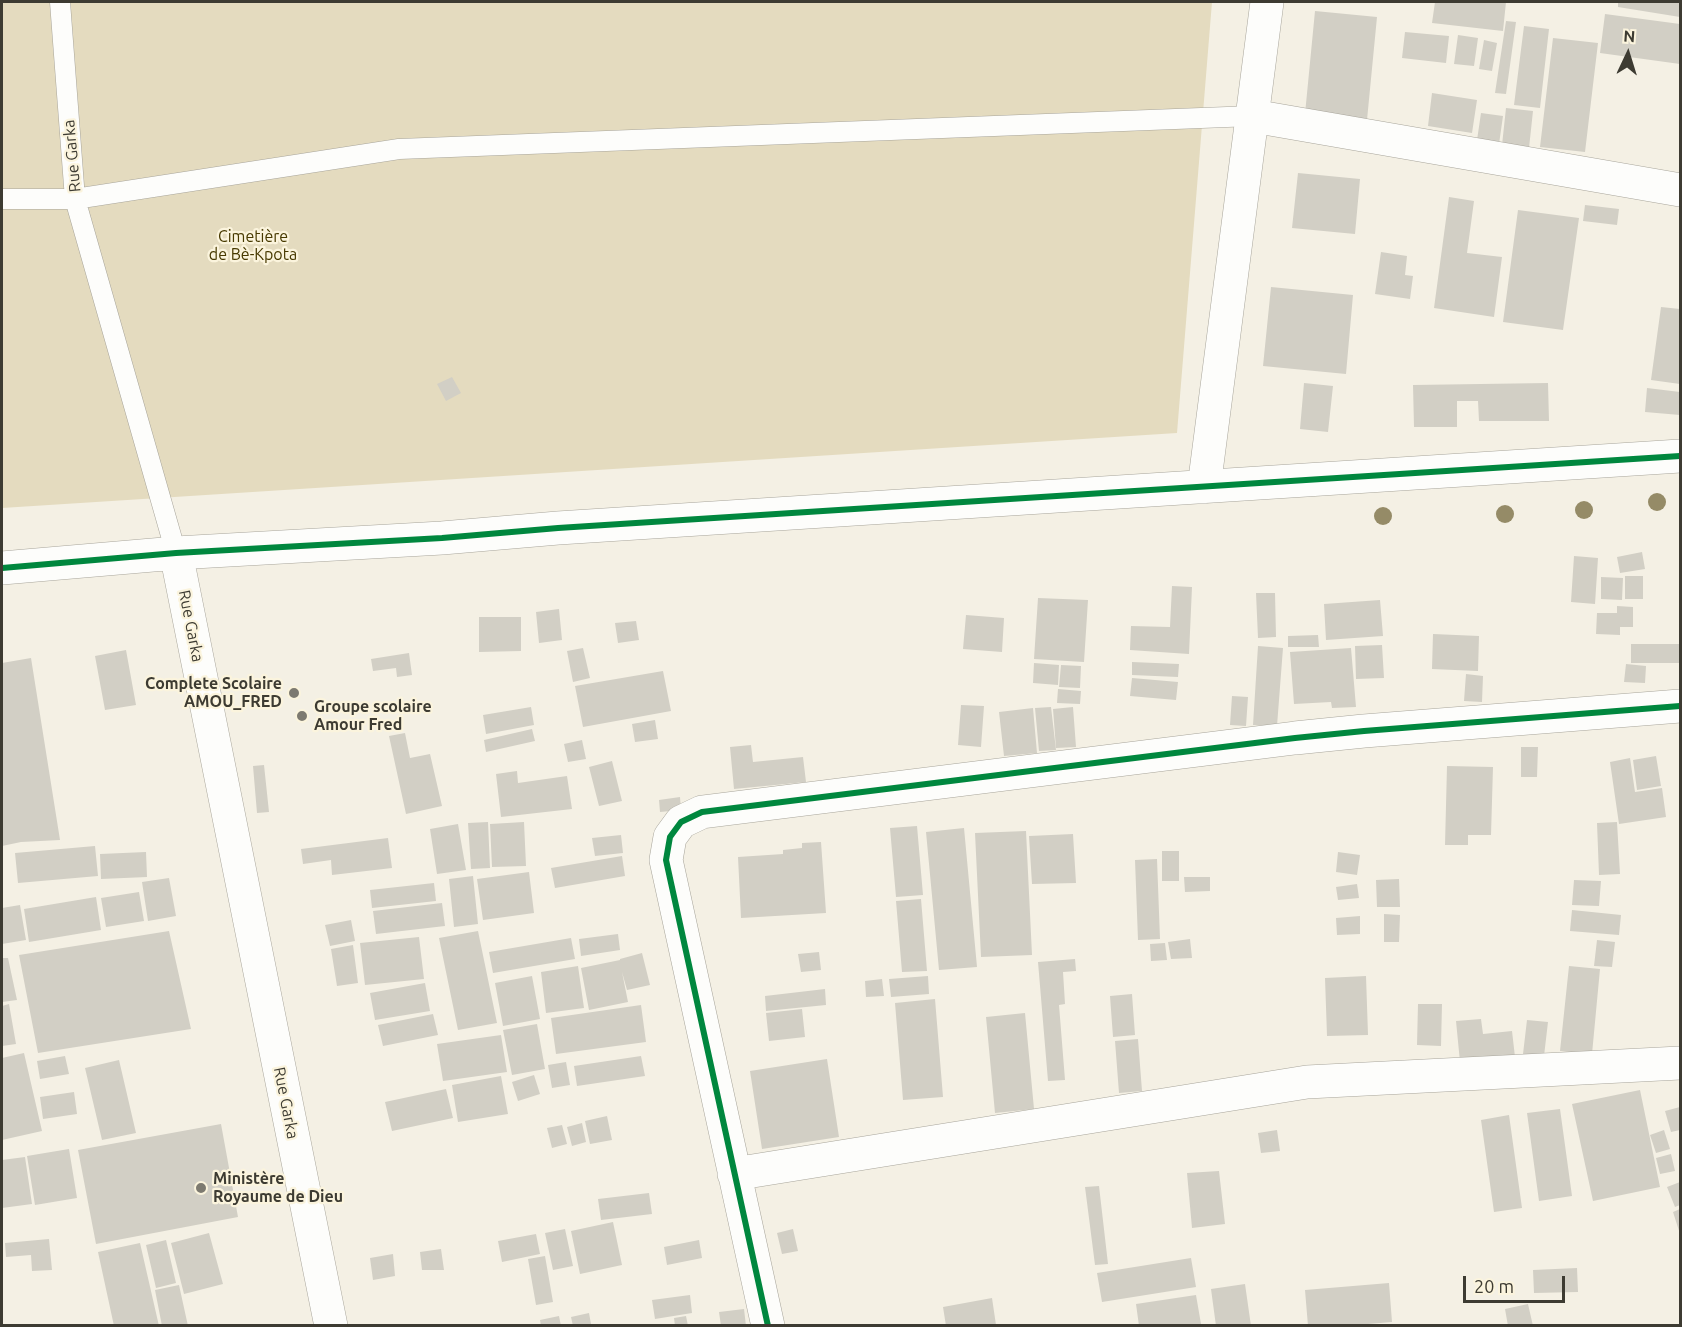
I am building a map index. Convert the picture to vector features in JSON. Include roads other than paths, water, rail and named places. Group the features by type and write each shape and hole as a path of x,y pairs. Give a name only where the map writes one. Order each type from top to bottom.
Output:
{"street":[{"path":"1204,487 1267,2"},
{"path":"1253,116 1680,190"},
{"path":"2,568 176,553 442,538 558,528 1680,456"},
{"name":"Rue Garka","path":"176,553 331,1326"},
{"path":"768,1326 666,860 670,837 681,822 702,812 1283,740 1364,731 1680,706"},
{"path":"734,1174 1307,1082 1680,1063"}],"lane":[{"name":"Rue Garka","path":"60,2 75,199 176,553"},
{"path":"2,199 75,199 399,149 1253,116"}],"place":[{"name":"Complete Scolaire AMOU_FRED","path":"294,693"},
{"name":"Groupe scolaire Amour Fred","path":"302,716"},
{"name":"Ministère Royaume de Dieu","path":"201,1188"}],"park label":[{"name":"Cimetière de Bè-Kpota","path":"253,246"}]}
